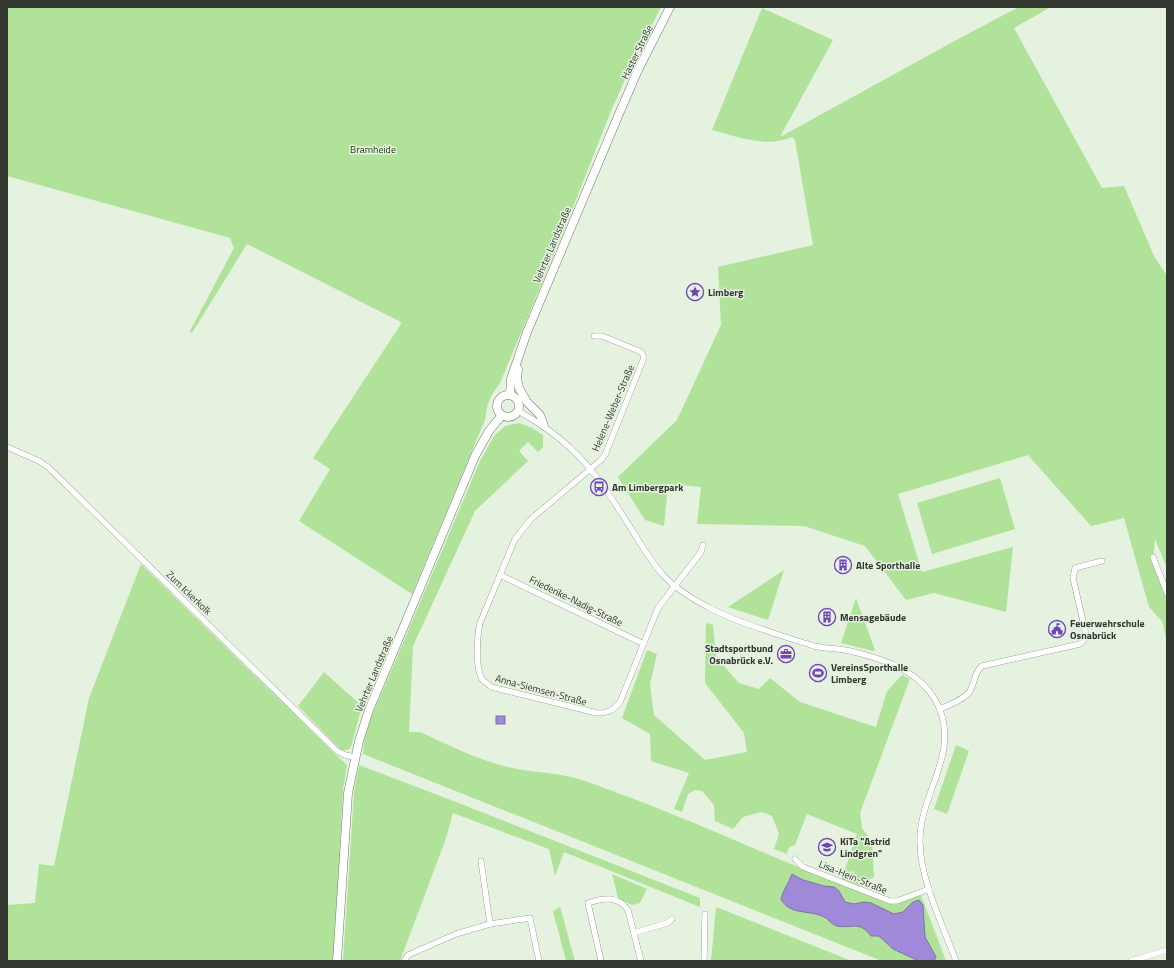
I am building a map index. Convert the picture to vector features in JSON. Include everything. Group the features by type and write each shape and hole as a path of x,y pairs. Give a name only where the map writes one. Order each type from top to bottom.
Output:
{"main road":[{"name":"Haster Straße","path":"625,106 638,70 670,7"},
{"name":"Vehrter Landstraße","path":"510,395 511,379 526,332 625,106"},
{"path":"516,363 519,388 527,402 540,415 544,426"},
{"path":"510,395 514,397 519,402 518,411 512,417 502,415 498,410 498,404 501,398 510,395"},
{"name":"Vehrter Landstraße","path":"337,961 348,793 354,757 369,710 475,456 489,432 502,415"}],"street":[{"name":"Helene-Weber-Straße","path":"590,470 605,454 644,356 639,351 602,336 594,336"},
{"path":"518,411 544,426 570,449 590,470 617,507 652,561 663,575 675,586 709,608 742,622 814,646 850,651 903,669 924,685 933,696 940,709 944,724 944,753 926,806 920,841 921,858 929,889 956,961"},
{"name":"Zum Ickerkolk","path":"7,448 39,461 48,467 337,751 354,757"},
{"name":"Anna-Siemsen-Straße","path":"590,470 531,519 515,539 480,623 478,634 478,672 483,681 491,687 597,713 606,713 614,709 620,702 658,608 701,552 702,545"},
{"path":"1153,557 1167,593"},
{"path":"940,709 965,696 970,691 977,673 982,666 1084,642 1086,636 1073,578 1074,572 1075,568 1102,561"},
{"name":"Friederike-Nadig-Straße","path":"500,575 644,644"},
{"name":"Lisa-Hein-Straße","path":"795,859 803,866 890,901 896,901 929,889"},
{"path":"481,861 490,924"},
{"path":"601,961 588,903 602,898 616,901 625,905 628,910 641,961"},
{"path":"704,914 704,961"},
{"path":"404,961 408,955 456,934 490,924 530,918 540,961"},
{"path":"634,933 667,923 672,919"},
{"path":"1131,961 1167,950"}],"green space":[{"name":"Bramheide","path":"7,7 661,7 632,64 611,111 564,230 500,383 490,400 485,420 412,594 299,521 330,469 313,458 401,322 247,244 192,333 190,331 234,248 230,238 7,176"},
{"path":"1019,7 1051,7 1014,28 1102,188 1124,186 1154,256 1167,276 1167,568 1155,539 1153,562 1167,600 1167,642 1162,621 1149,607 1124,518 1091,526 1028,455 898,494 922,572 1013,547 1006,612 934,593 906,600 865,546 804,526 697,524 701,487 668,484 664,526 645,520 618,477 677,420 721,325 718,267 813,245 795,140 792,137 772,142 752,140 712,130 762,8 833,40 780,137"},
{"path":"519,423 532,428 543,435 543,447 538,452 528,442 519,451 528,461 475,511 413,646 409,732 420,732 463,752 497,764 517,769 564,775 582,780 680,817 840,884 857,834 807,814 795,845 789,847 787,854 774,849 779,834 772,816 761,812 743,817 733,829 715,821 714,805 702,791 695,790 688,794 682,812 674,809 689,773 651,761 650,734 622,718 647,650 657,654 650,684 654,715 705,760 747,752 744,733 705,683 706,623 713,625 716,657 739,683 759,689 770,678 800,702 876,727 887,691 902,675 910,679 860,813 862,828 872,842 874,877 864,883 860,892 890,904 898,903 921,895 946,961 882,961 363,754 364,742 369,723 480,461 494,436 505,426"},
{"path":"1000,478 1015,529 932,554 917,503"},
{"path":"141,564 347,765 343,790 334,961 7,961 7,905 35,903 39,864 54,866 89,698"},
{"path":"784,570 768,620 728,607"},
{"path":"856,598 875,650 873,651 841,643"},
{"path":"324,672 362,706 351,747 348,750 341,750 298,706"},
{"path":"956,745 969,751 947,814 934,809"},
{"path":"359,765 700,898 700,907 564,852 555,876 549,849 453,813 445,841 400,961 343,961 354,792"},
{"path":"612,874 647,889 640,903 632,905 618,898"},
{"path":"560,907 575,961 566,961 553,911"},
{"path":"716,907 852,961 711,961"}],"shaded area":[{"path":"496,716 505,716 505,724 496,724"},
{"path":"792,874 803,880 824,886 834,887 839,891 845,902 854,904 864,902 871,903 894,914 903,912 913,902 919,900 923,905 925,937 936,957 934,961 919,961 893,949 879,936 871,936 863,928 856,926 837,926 826,918 817,914 789,908 781,899"}],"place":[{"name":"Limberg","path":"695,292"},
{"name":"Am Limbergpark","path":"599,487"},
{"name":"Alte Sporthalle","path":"843,565"},
{"name":"Mensagebäude","path":"827,617"},
{"name":"Feuerwehrschule Osnabrück","path":"1057,629"},
{"name":"Stadtsportbund Osnabrück e.V.","path":"786,654"},
{"name":"VereinsSporthalle Limberg","path":"818,673"},
{"name":"KiTa \"Astrid Lindgren\"","path":"827,847"}]}
